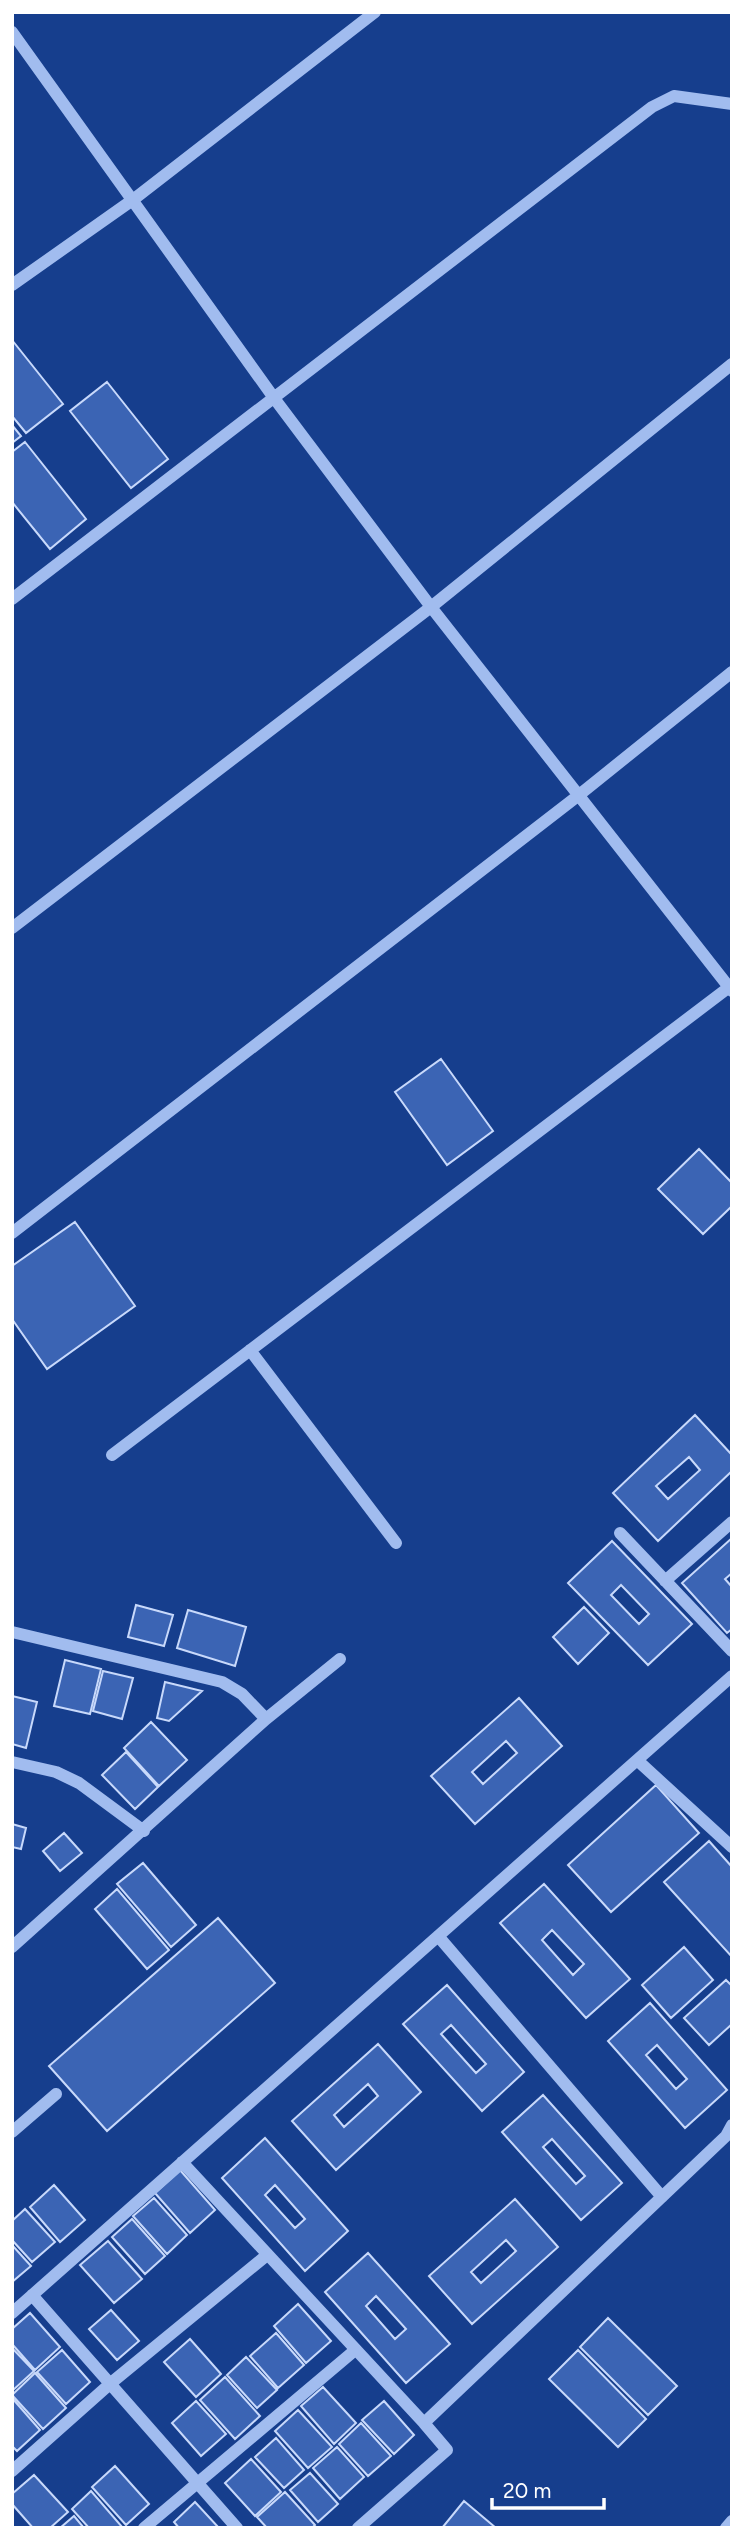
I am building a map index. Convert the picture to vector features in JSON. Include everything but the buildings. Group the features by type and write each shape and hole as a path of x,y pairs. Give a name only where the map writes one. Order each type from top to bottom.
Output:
{"street":[{"path":"12,285 134,200 375,12"},
{"path":"12,32 274,398 431,607 731,988 112,1455"},
{"path":"12,599 652,107 674,96 732,104"},
{"path":"12,928 431,607 732,364"},
{"path":"12,1233 579,795 732,672"},
{"path":"250,1350 396,1543"},
{"path":"665,1581 732,1522"},
{"path":"620,1533 732,1651"},
{"path":"12,1632 222,1682 242,1695 266,1719"},
{"path":"12,1947 266,1719 340,1659"},
{"path":"12,2313 732,1676"},
{"path":"637,1760 732,1847"},
{"path":"12,1762 56,1772 79,1783 144,1831"},
{"path":"438,1936 662,2197"},
{"path":"12,2132 56,2094"},
{"path":"424,2423 730,2134"},
{"path":"182,2162 447,2450 358,2528"},
{"path":"12,2471 111,2384 267,2255"},
{"path":"33,2295 237,2528"},
{"path":"144,2528 354,2351"},
{"path":"726,2528 732,2521"}]}
